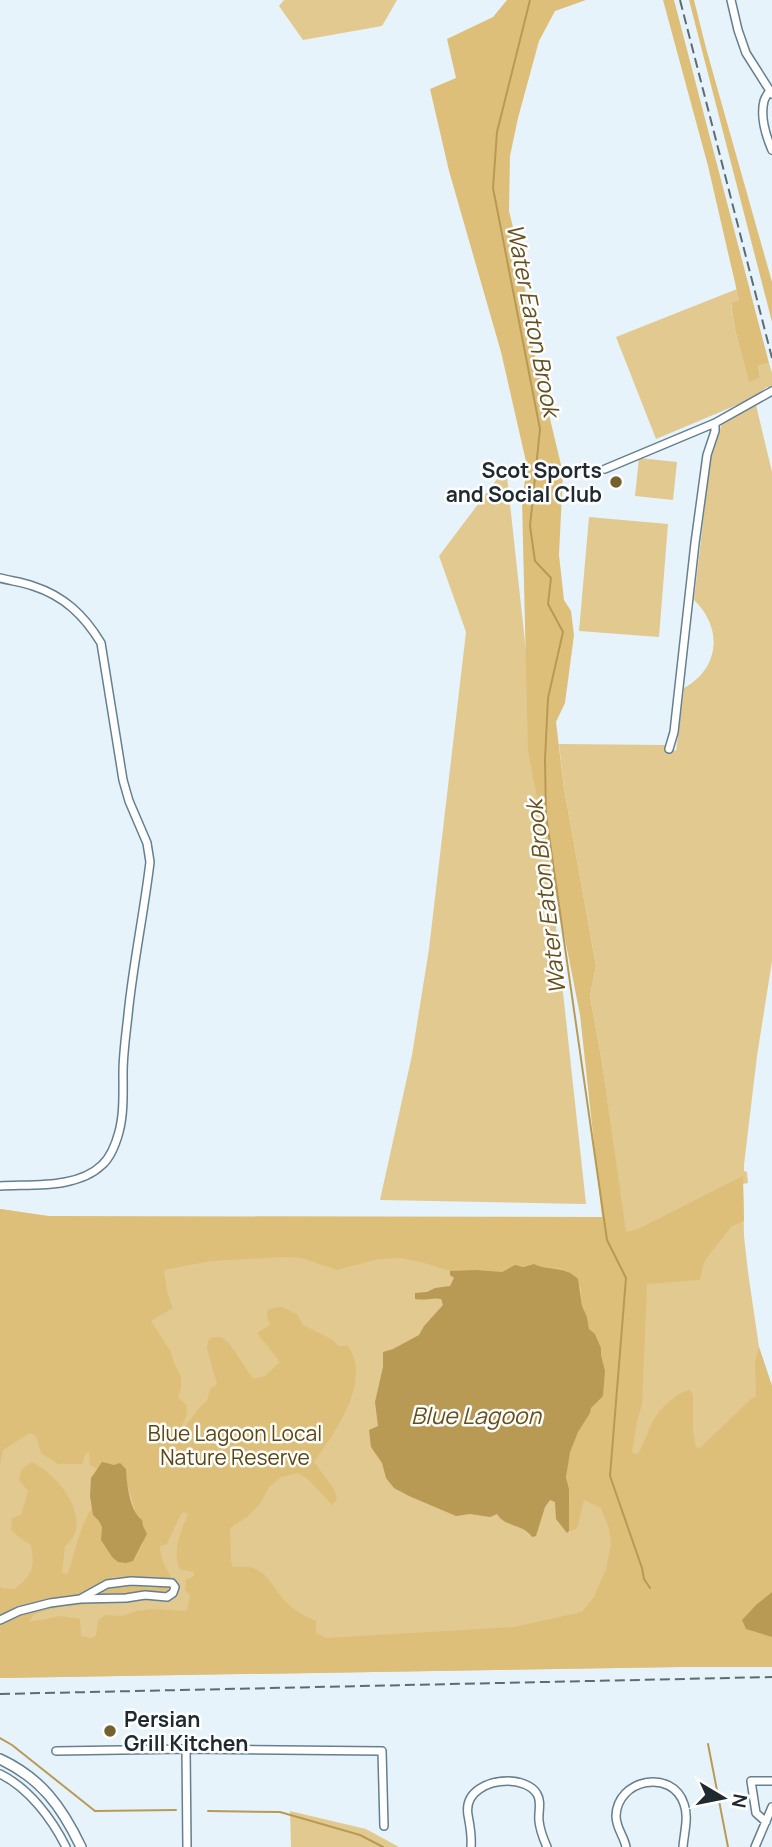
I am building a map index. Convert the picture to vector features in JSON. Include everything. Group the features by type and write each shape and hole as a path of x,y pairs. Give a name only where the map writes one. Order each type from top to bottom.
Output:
{"street":[{"path":"731,0 746,53 771,92 764,101 763,117 772,150"},
{"path":"605,469 715,423 772,391"},
{"path":"669,749 674,732 707,455 715,423"},
{"path":"0,578 30,584 52,593 75,608 101,643 123,780 147,843 150,862 129,1004 119,1132 112,1150 104,1163 94,1171 75,1179 0,1186"},
{"path":"0,1620 19,1611 50,1603 145,1595 167,1597 173,1593 175,1587 172,1583 131,1581 107,1584 80,1599"},
{"path":"186,1749 187,1847"},
{"path":"56,1751 382,1751 384,1826"},
{"path":"66,1847 33,1799 1,1774 4,1761 35,1781 55,1802 69,1821 81,1847"},
{"path":"766,1822 756,1813 749,1779 772,1781"},
{"path":"471,1847 468,1802 474,1793 484,1786 511,1781 533,1788 538,1795 540,1825 547,1847"},
{"path":"626,1847 618,1828 618,1804 626,1792 646,1782 666,1784 678,1793 684,1803 686,1815 683,1847"},
{"path":"755,1847 772,1807"}],"green space":[{"path":"284,0 397,0 382,26 303,40 279,6"},
{"path":"507,0 586,0 555,11 539,41 510,156 509,211 521,260 533,348 563,473 559,555 564,600 571,611 574,635 565,703 556,722 564,788 596,966 590,996 626,1232 638,1229 743,1176 744,1221 732,1226 704,1262 700,1280 647,1284 642,1405 632,1453 638,1454 654,1419 663,1407 679,1394 690,1390 693,1395 693,1431 696,1447 700,1448 756,1397 755,1362 759,1347 772,1386 772,1592 742,1620 746,1629 772,1637 772,1667 0,1678 0,1585 1,1588 15,1589 29,1575 33,1559 31,1545 11,1530 12,1518 21,1515 28,1491 19,1480 21,1470 31,1462 52,1476 70,1499 77,1524 74,1536 65,1546 62,1572 67,1575 80,1532 92,1508 93,1515 102,1527 101,1540 112,1557 133,1561 143,1544 143,1526 127,1484 126,1469 114,1465 98,1469 90,1465 89,1452 82,1464 58,1464 41,1453 36,1436 30,1433 3,1450 0,1465 0,1209 48,1216 602,1217 580,1015 528,751 522,500 527,466 501,352 449,171 430,89 456,78 447,39 493,17","holes":["301,1258 337,1270 378,1259 400,1258 450,1271 502,1272 534,1264 544,1269 565,1270 575,1276 581,1289 582,1306 589,1329 595,1334 601,1348 605,1371 604,1390 580,1427 568,1458 568,1527 569,1531 575,1530 578,1525 584,1500 601,1508 609,1528 611,1545 606,1569 594,1597 582,1612 514,1627 327,1638 316,1633 316,1621 288,1604 262,1572 250,1567 233,1567 230,1528 247,1517 260,1504 269,1487 281,1477 298,1473 309,1480 332,1505 337,1499 334,1489 314,1462 348,1406 354,1390 355,1360 348,1346 338,1346 333,1340 303,1325 297,1314 282,1307 268,1309 270,1325 257,1333 280,1362 265,1376 253,1379 229,1343 221,1337 212,1337 207,1348 217,1384 210,1389 207,1401 178,1435 187,1406 178,1397 181,1376 171,1352 151,1321 173,1308 167,1292 164,1270 211,1261","183,1512 188,1514 177,1547 179,1569 194,1572 194,1576 186,1580 185,1590 190,1595 187,1611 153,1609 122,1616 106,1615 98,1620 96,1636 90,1638 81,1636 80,1619 61,1616 29,1622 34,1614 59,1607 102,1603 104,1597 113,1595 145,1600 171,1600 178,1592 162,1559 160,1546 167,1544","113,1577 141,1577 167,1586 105,1589 107,1581"]},
{"path":"663,0 674,0 769,363 758,366 760,378 749,382 731,303 739,300 708,166"},
{"path":"689,0 694,0 772,282 772,322"},
{"path":"737,289 739,300 731,304 749,381 760,378 758,366 769,363 772,387 767,387 751,399 656,439 616,337"},
{"name":"Blue Lagoon Local Nature Reserve","path":"756,405 772,472 772,961 744,1165 748,1183 743,1184 748,1272 759,1347 772,1386 772,1667 0,1678 0,1209 48,1216 624,1224 602,1062 590,996 596,966 564,788 559,744 666,745 676,751 684,688 705,670 713,647 710,623 694,600 710,461 722,423"},
{"path":"639,458 677,462 673,500 635,496"},
{"path":"506,467 586,1204 380,1200 412,1055 429,949 466,632 439,556"},
{"path":"589,517 668,524 659,637 579,631"},
{"path":"290,1811 366,1829 399,1847 291,1847"}],"water":[{"name":"Blue Lagoon","path":"534,1264 568,1272 578,1279 582,1306 589,1329 595,1334 601,1348 605,1371 603,1396 591,1408 570,1452 566,1477 569,1489 569,1531 567,1533 556,1519 555,1502 550,1500 545,1507 536,1536 532,1537 497,1514 490,1517 470,1514 456,1516 394,1488 371,1447 369,1430 378,1426 375,1402 383,1367 383,1352 419,1335 443,1305 441,1299 415,1299 415,1293 450,1286 454,1278 450,1271 502,1272 515,1265 523,1267"},
{"path":"102,1462 114,1465 120,1463 126,1469 131,1503 147,1534 133,1561 126,1563 118,1562 112,1557 101,1540 102,1527 93,1515 91,1478"},
{"path":"772,1592 772,1637 746,1629 742,1620"}],"waterway":[{"name":"Water Eaton Brook","path":"530,0 497,132 493,188 540,429 530,526 535,561 551,578 548,604 563,632 548,698 546,815 607,1240 626,1278 610,1476 644,1579 650,1588"},
{"name":"Water Eaton Brook","path":"0,1738 95,1811 176,1810"},
{"name":"Water Eaton Brook","path":"708,1744 728,1847"},
{"name":"Water Eaton Brook","path":"208,1811 280,1812 360,1835 383,1847"}],"railway":[{"path":"680,0 772,358"},
{"path":"0,1694 772,1677"}],"place":[{"name":"Scot Sports and Social Club","path":"616,482"},
{"name":"Persian Grill Kitchen","path":"110,1731"}]}
